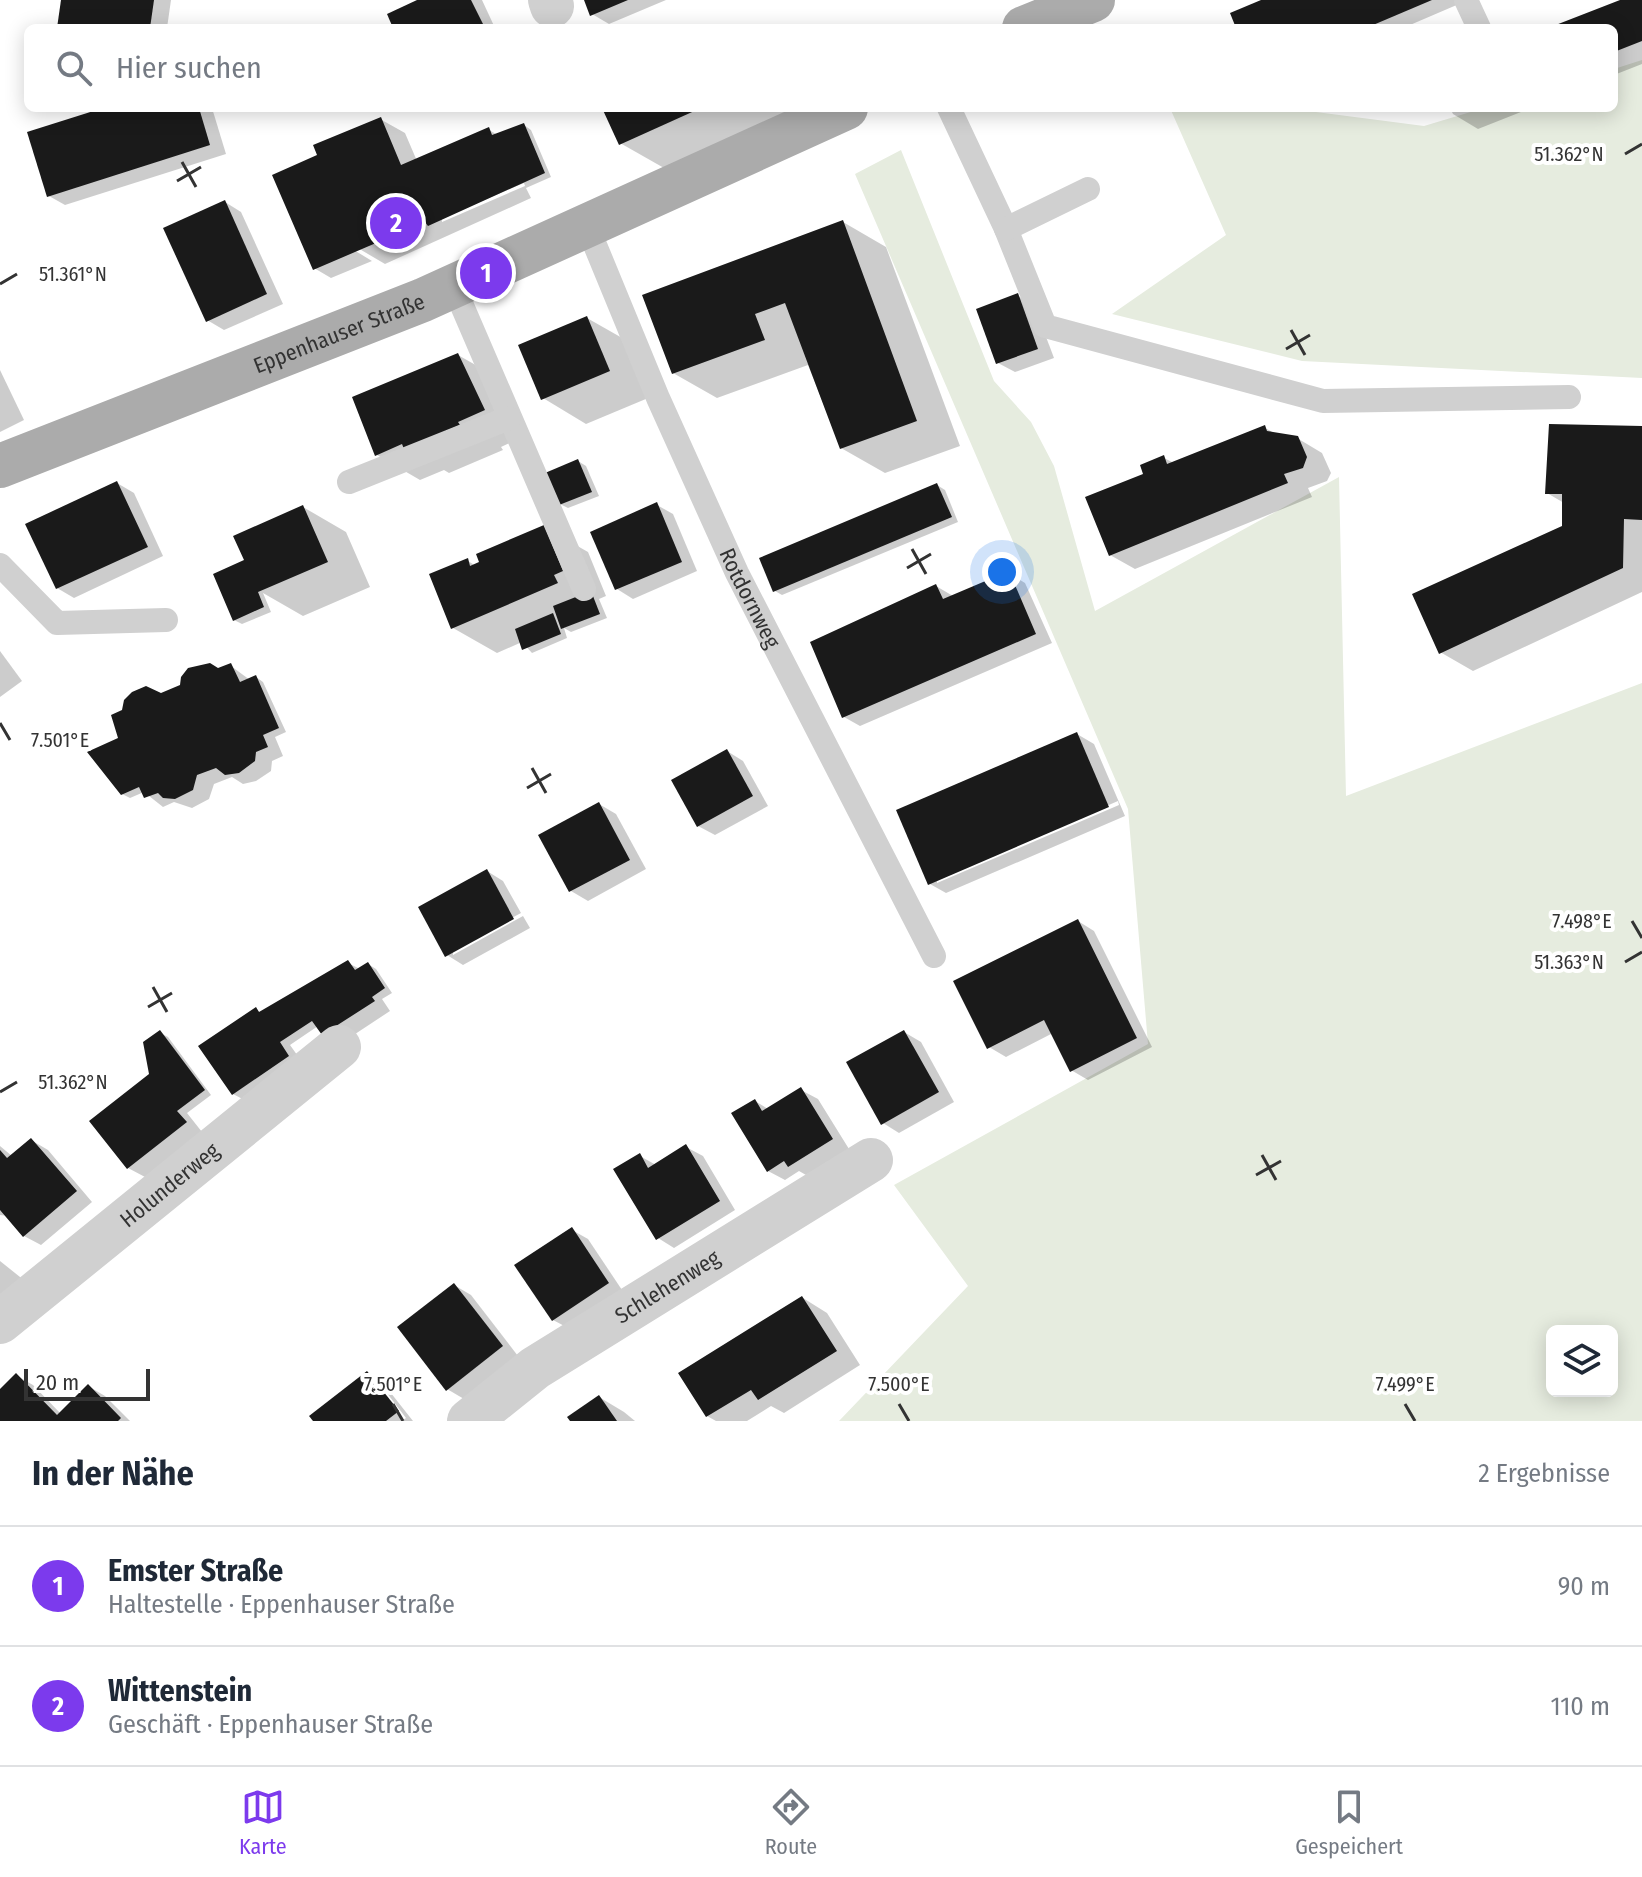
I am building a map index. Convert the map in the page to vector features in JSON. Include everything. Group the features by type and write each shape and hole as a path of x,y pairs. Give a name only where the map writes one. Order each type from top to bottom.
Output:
{"main road":[{"path":"1034,24 1093,0"},
{"name":"Eppenhauser Straße","path":"0,466 454,287 837,112"}],"street":[{"name":"Holunderweg","path":"0,1322 339,1047"},
{"name":"Schlehenweg","path":"469,1421 535,1368 871,1160"}],"lane":[{"path":"1466,0 1477,24"},
{"path":"951,112 1006,229 1045,326 1323,401 1569,397"},
{"path":"1006,229 1088,189"},
{"name":"Rotdornweg","path":"588,228 658,398 737,573 934,956"},
{"path":"454,287 584,589"},
{"path":"349,482 509,418"},
{"path":"0,565 57,623 166,620"}],"shaded area":[{"path":"1642,60 1642,378 1302,361 1112,314 1226,235 1172,112 1316,112 1424,126 1471,112 1618,112 1618,68"},
{"path":"901,150 994,381 1031,422 1054,466 1095,611 1339,477 1346,796 1642,683 1642,1421 839,1421 968,1286 894,1185 1148,1044 1128,809 855,174"}],"building":[{"path":"61,0 154,0 151,24 58,24"},
{"path":"417,0 471,0 483,24 391,24 387,14"},
{"path":"584,0 628,0 590,16"},
{"path":"1261,0 1432,0 1375,24 1234,24 1230,13"},
{"path":"1620,0 1642,0 1642,41 1618,50 1618,24 1558,24"},
{"path":"90,112 200,112 210,145 47,197 27,132"},
{"path":"604,112 692,112 619,145"},
{"path":"381,117 401,165 489,127 492,135 524,123 545,173 428,226 425,222 313,270 272,175 317,155 313,145"},
{"path":"225,200 267,294 206,322 163,228"},
{"path":"843,220 917,421 840,449 785,303 755,314 765,340 672,374 642,295"},
{"path":"1018,293 1038,349 996,364 976,309"},
{"path":"587,316 610,371 541,400 518,345"},
{"path":"458,353 485,410 458,422 460,425 404,449 402,444 375,456 352,397"},
{"path":"1549,424 1642,426 1642,520 1624,519 1623,568 1439,654 1412,594 1562,526 1562,494 1545,494"},
{"path":"1265,425 1267,431 1298,436 1307,457 1303,468 1284,474 1288,483 1109,556 1085,497 1143,474 1140,465 1164,455 1167,464"},
{"path":"578,459 592,492 559,505 545,473"},
{"path":"117,481 148,547 56,589 25,524"},
{"path":"937,483 952,517 773,592 759,558"},
{"path":"657,502 682,562 615,590 590,532"},
{"path":"303,505 328,562 258,592 264,607 233,621 213,574 244,560 233,536"},
{"path":"544,525 563,571 554,575 558,583 451,629 429,574 468,558 470,566 479,562 476,554"},
{"path":"1009,571 1036,634 842,718 810,642 936,584 943,599"},
{"path":"591,591 600,614 561,629 553,606"},
{"path":"553,613 561,634 522,650 515,629"},
{"path":"210,663 218,668 231,663 240,682 256,675 279,728 263,735 268,747 256,752 255,761 239,773 225,775 216,768 197,775 193,790 175,799 163,798 158,793 144,798 139,787 121,795 87,752 118,738 111,715 122,710 124,700 132,692 146,686 161,693 180,685 181,677 188,668"},
{"path":"1077,732 1109,807 928,885 896,810"},
{"path":"727,749 753,796 697,827 671,780"},
{"path":"599,802 630,860 569,892 538,835"},
{"path":"487,869 514,919 445,957 418,907"},
{"path":"1078,919 1137,1038 1070,1072 1044,1020 987,1049 953,981"},
{"path":"348,960 355,970 368,962 385,988 372,997 375,1001 322,1035 312,1021 280,1042 289,1056 232,1095 198,1046 256,1007 259,1012"},
{"path":"160,1030 205,1090 177,1111 187,1122 127,1169 89,1121 149,1074 143,1042"},
{"path":"904,1030 939,1092 881,1125 846,1062"},
{"path":"801,1087 833,1139 788,1167 784,1161 767,1172 731,1113 755,1099 762,1111"},
{"path":"31,1138 77,1191 23,1237 0,1210 0,1150 7,1158"},
{"path":"686,1144 720,1201 656,1240 613,1169 640,1153 648,1168"},
{"path":"572,1227 609,1283 552,1321 514,1265"},
{"path":"454,1283 503,1346 446,1391 397,1327"},
{"path":"802,1296 837,1351 758,1400 751,1390 706,1417 678,1373"},
{"path":"367,1371 399,1411 386,1421 313,1421 309,1416"},
{"path":"16,1373 57,1415 88,1384 121,1418 118,1421 0,1421 0,1389"},
{"path":"599,1395 617,1421 570,1421 567,1417"}],"place":[{"name":"Wittenstein","path":"396,223"},
{"name":"Emster Straße","path":"486,273"}]}
